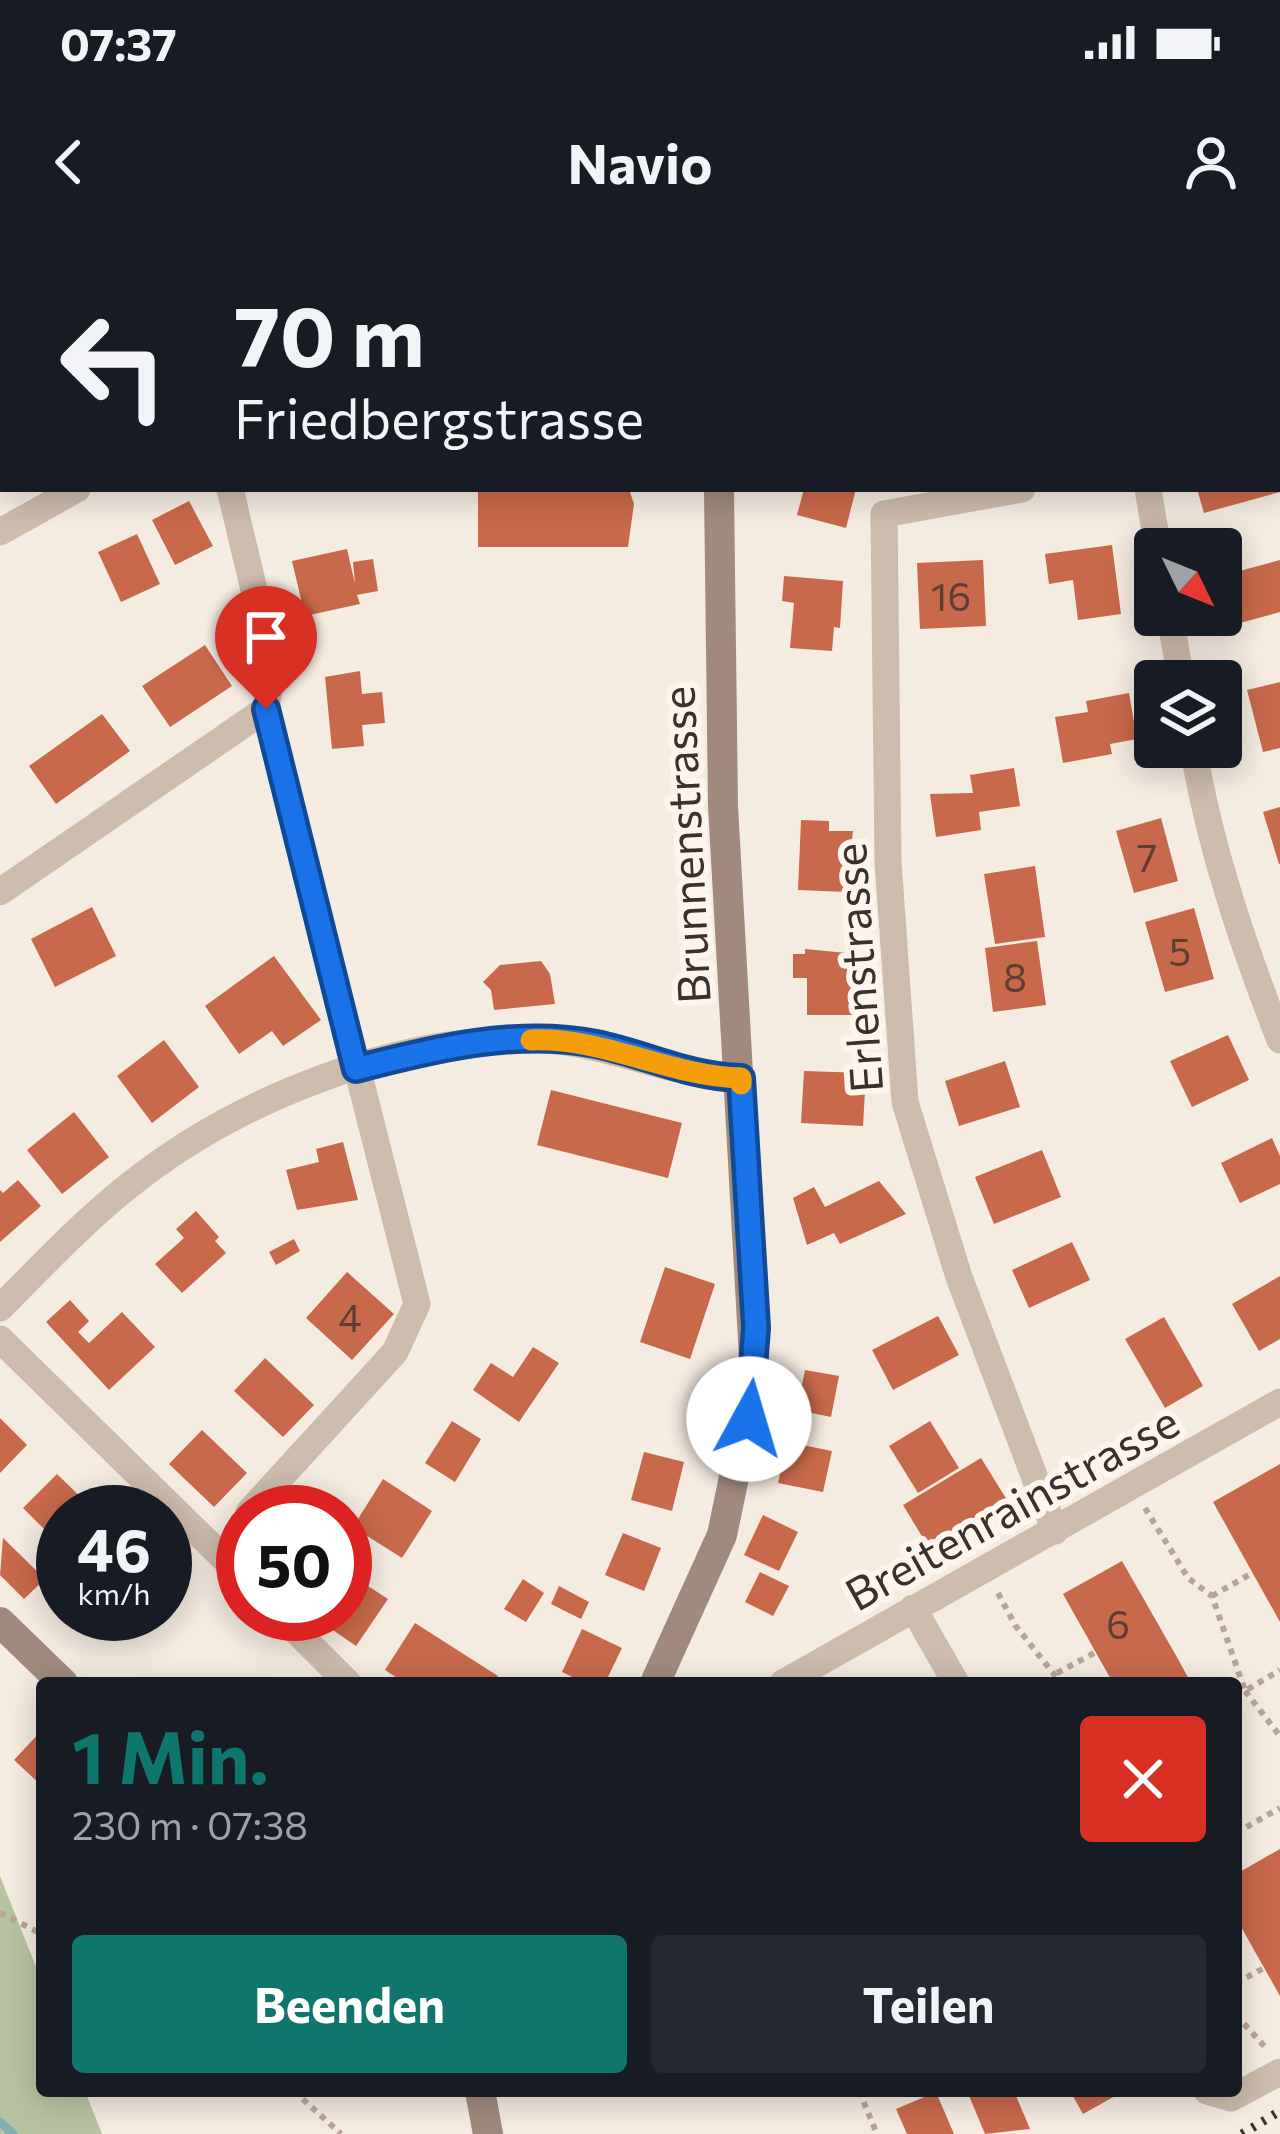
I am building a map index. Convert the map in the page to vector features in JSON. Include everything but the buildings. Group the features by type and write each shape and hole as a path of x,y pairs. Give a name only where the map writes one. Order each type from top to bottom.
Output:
{"main road":[{"name":"Brunnenstrasse","path":"663,1677 722,1535 755,1376 723,806 719,492"},
{"path":"0,1622 57,1677"},
{"path":"481,2097 488,2134"}],"street":[{"path":"0,532 72,492"},
{"path":"231,492 272,665 266,709 356,1069 416,1283 414,1319 395,1352 273,1485"},
{"name":"Erlenstrasse","path":"1005,492 884,514 888,861 905,1102 958,1277 1055,1531"},
{"path":"1148,492 1154,528"},
{"path":"0,892 266,709"},
{"path":"1196,768 1246,953 1280,1040"},
{"path":"0,1308 99,1211 158,1165 260,1106 356,1069 424,1051 538,1039 594,1044 696,1074 741,1078"},
{"path":"0,1339 215,1549"},
{"name":"Breitenrainstrasse","path":"793,1677 1280,1402"},
{"path":"914,1608 953,1677"},
{"path":"306,1641 342,1677"},
{"path":"1242,2092 1280,2072"}],"path":[{"path":"1143,1505 1188,1578 1213,1596 1241,1677"},
{"path":"1213,1596 1252,1573"},
{"path":"996,1589 1015,1625 1059,1677"},
{"path":"1057,1673 1096,1652"},
{"path":"1245,1690 1280,1670"},
{"path":"1242,1681 1280,1736"},
{"path":"1242,1830 1280,1808"},
{"path":"0,1913 36,1931"},
{"path":"1242,1981 1264,1968"},
{"path":"1242,2021 1280,2062"},
{"path":"301,2097 341,2134"},
{"path":"862,2097 877,2134"}],"green space":[{"path":"0,1876 36,1967 36,2097 87,2097 102,2134 0,2134"}],"waterway":[{"path":"0,2122 13,2134"}],"railway":[{"path":"1242,2134 1280,2111"}],"slow traffic":[{"path":"531,1040 594,1044 696,1074 741,1078 741,1084"}],"route":[{"path":"266,709 356,1069 424,1051 538,1039 594,1044 696,1074 741,1078 756,1328 749,1419"}]}
